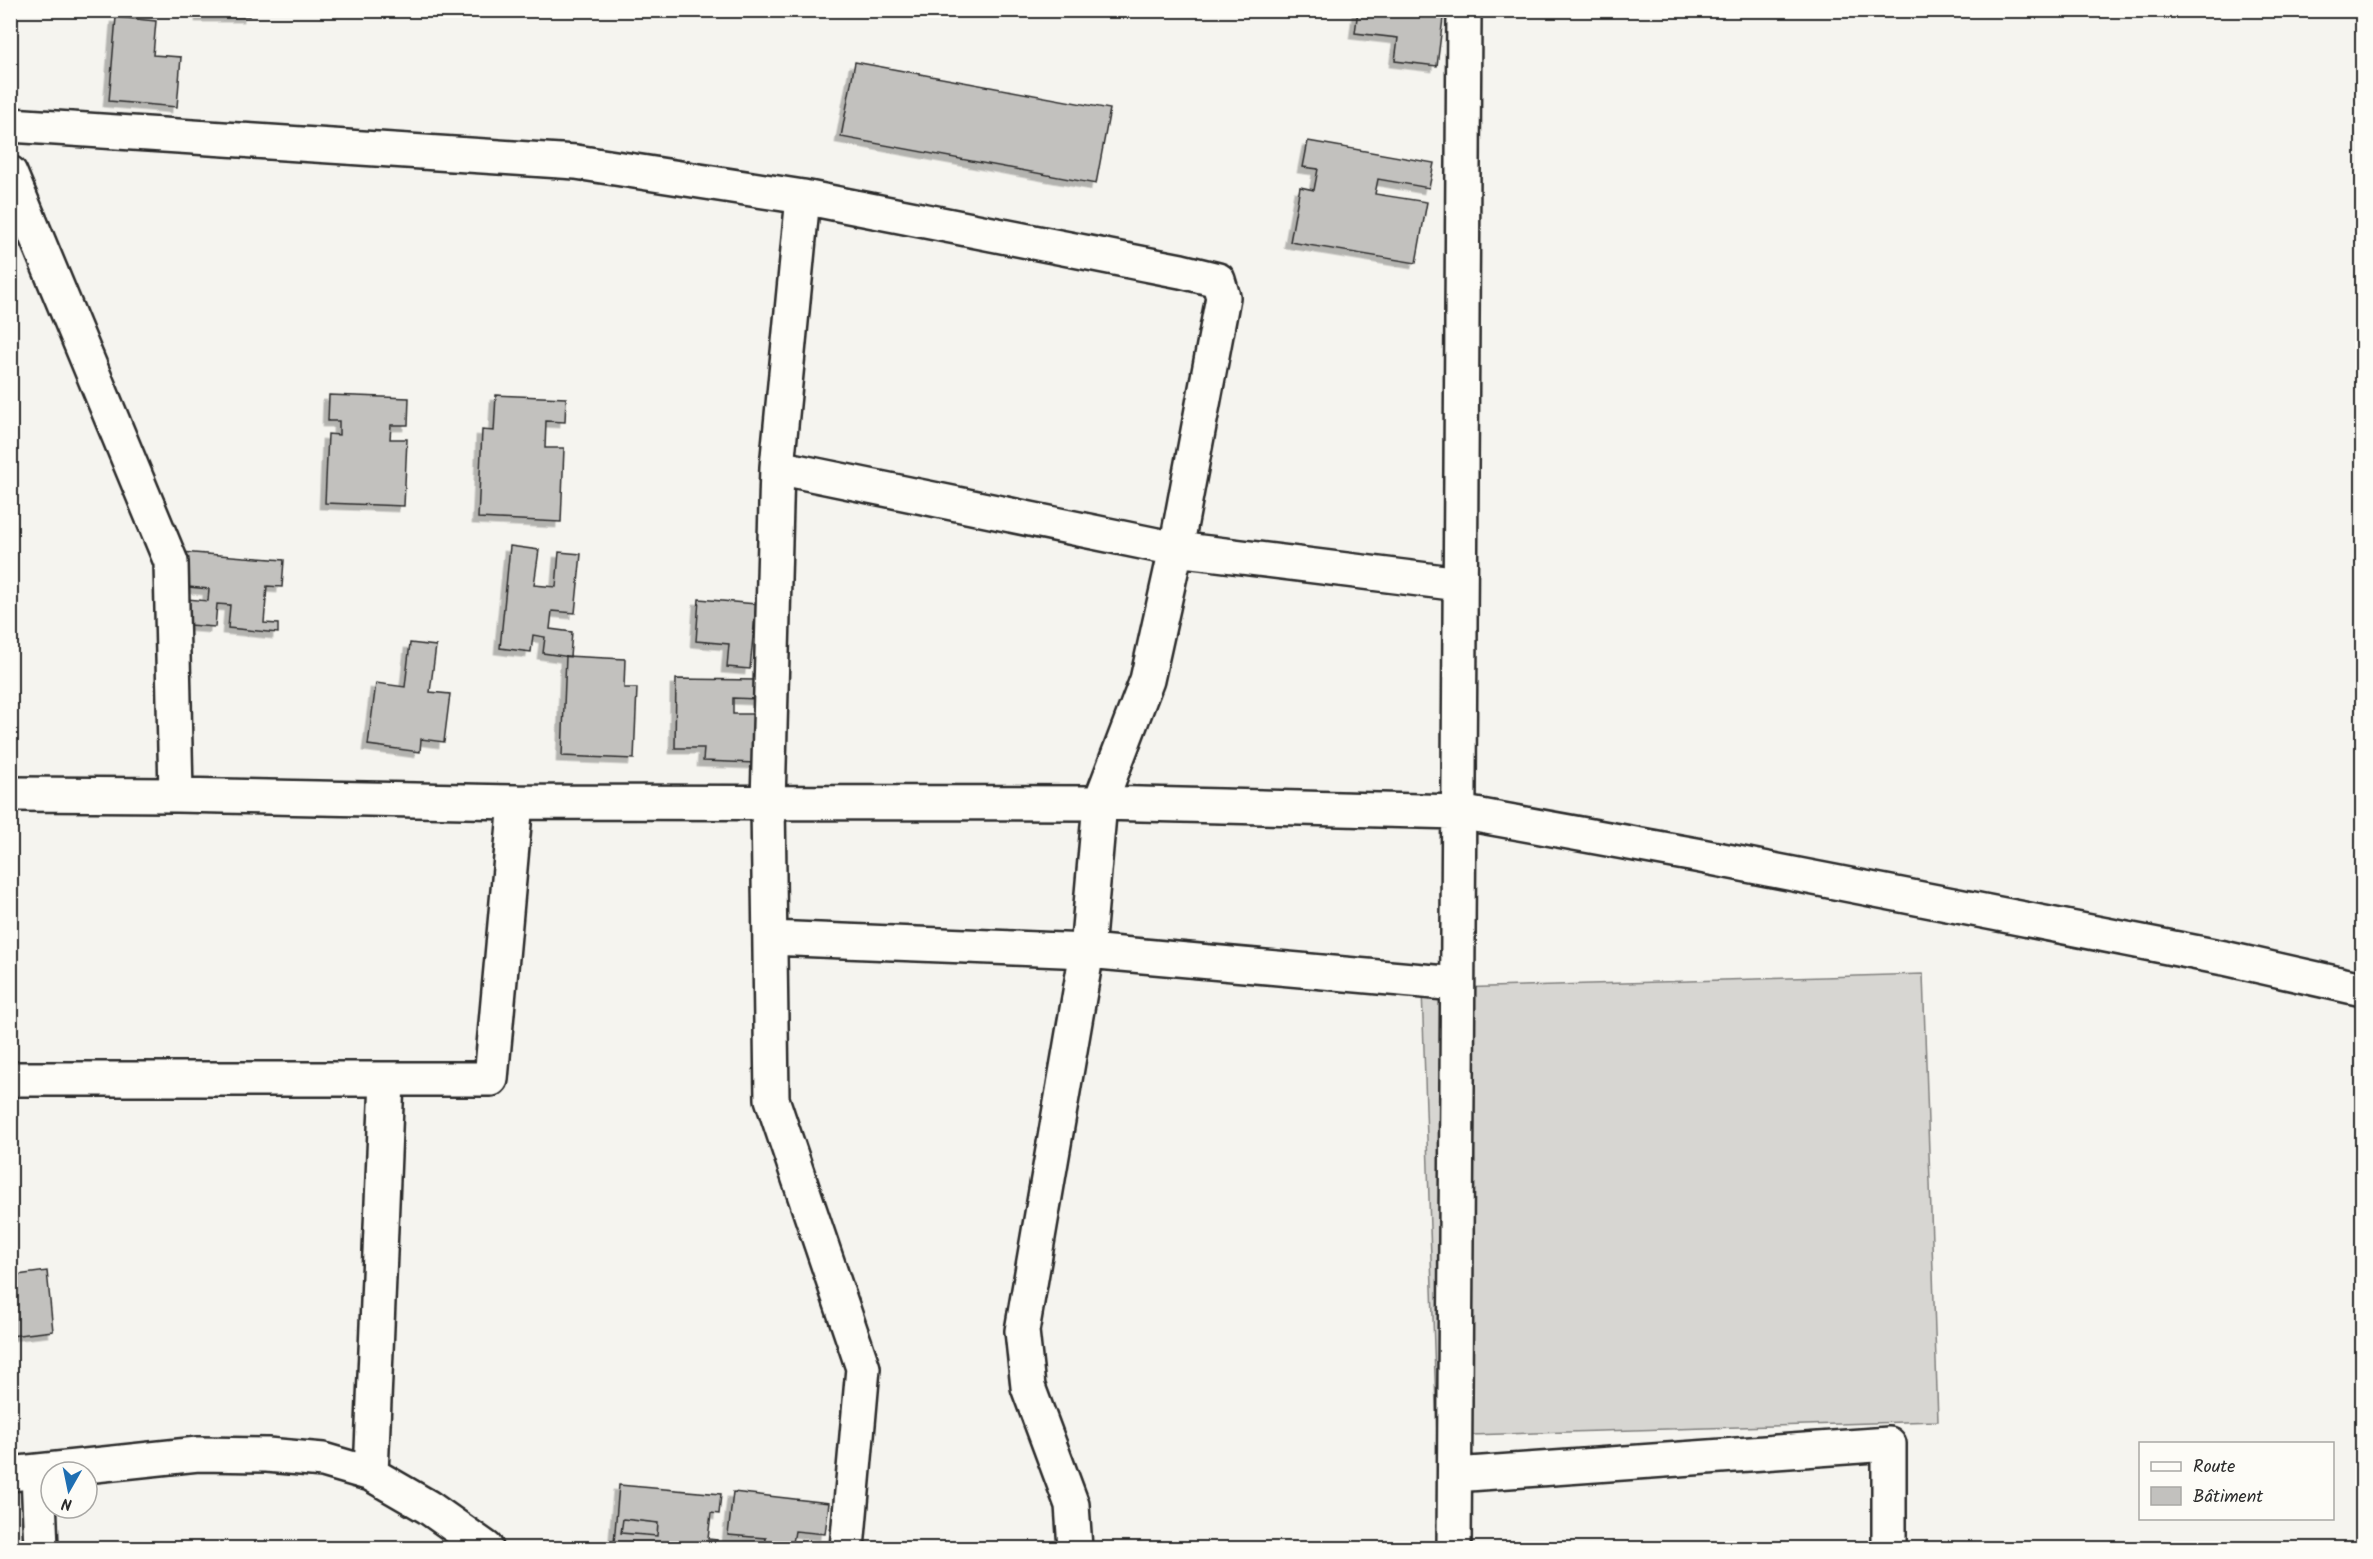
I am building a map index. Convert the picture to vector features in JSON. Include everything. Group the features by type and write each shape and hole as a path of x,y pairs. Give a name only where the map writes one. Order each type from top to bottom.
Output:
{"street":[{"path":"1454,1548 1464,10"},
{"path":"10,125 576,162 803,197 1218,280 1223,297 1176,549 1147,680 1100,803 1087,951 1022,1331 1028,1387 1072,1505 1075,1548"},
{"path":"10,173 171,562 176,795"},
{"path":"803,197 777,467 768,802 771,1099 863,1368 847,1548"},
{"path":"777,467 1176,549 1460,584"},
{"path":"10,794 516,802 1100,803 1459,812 1696,855 2189,951 2362,988"},
{"path":"10,1079 491,1079 516,802"},
{"path":"770,938 1087,951 1457,984"},
{"path":"371,1474 387,1080"},
{"path":"1455,1475 1889,1444 1889,1548"},
{"path":"41,1548 24,1473 210,1454 267,1455 324,1460 371,1474 428,1507 486,1548"}],"shaded area":[{"path":"1923,974 1938,1421 1437,1436 1422,989"}],"building":[{"path":"201,10 249,10 249,16 201,16"},
{"path":"1358,10 1444,10 1437,66 1395,61 1398,38 1355,33"},
{"path":"116,17 156,21 153,55 181,57 177,107 109,101"},
{"path":"855,62 1110,109 1096,184 841,137"},
{"path":"1308,141 1434,163 1429,188 1378,179 1375,194 1427,202 1416,263 1290,242 1300,187 1314,190 1318,169 1303,167"},
{"path":"329,395 409,398 408,425 391,425 390,439 407,439 404,506 325,503 328,434 339,435 339,421 328,421"},
{"path":"496,395 566,398 565,422 546,421 545,448 564,448 561,522 478,518 482,430 494,431"},
{"path":"510,546 539,550 534,585 556,587 559,552 581,554 575,613 552,611 550,629 572,632 570,657 543,653 545,637 533,635 531,652 500,648"},
{"path":"181,552 284,560 282,587 267,586 264,623 278,624 278,633 228,628 230,605 217,604 215,627 175,624 177,598 208,601 209,589 178,586"},
{"path":"699,599 756,604 750,669 727,667 729,644 696,641"},
{"path":"410,643 436,646 430,692 450,694 444,742 421,739 420,752 368,745 376,683 405,687"},
{"path":"566,656 625,659 624,688 637,688 634,759 562,756"},
{"path":"676,679 758,680 757,699 733,698 733,714 757,714 756,763 703,761 704,748 675,748"},
{"path":"47,1271 53,1331 10,1336 10,1276"},
{"path":"619,1485 721,1494 719,1514 711,1513 708,1539 717,1540 716,1548 679,1548 614,1543","holes":["623,1519 658,1523 657,1536 621,1533"]},
{"path":"733,1492 829,1503 825,1534 795,1531 793,1543 824,1546 824,1548 765,1548 766,1538 728,1535"},
{"path":"623,1519 658,1523 657,1536 621,1533"}]}
